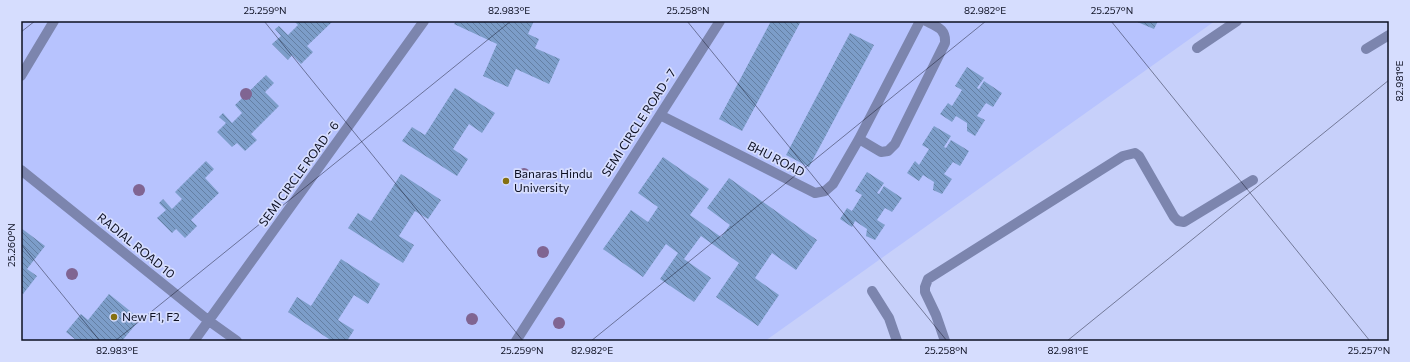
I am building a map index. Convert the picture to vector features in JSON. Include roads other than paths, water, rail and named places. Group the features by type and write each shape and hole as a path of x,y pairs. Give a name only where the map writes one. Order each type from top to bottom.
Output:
{"street":[{"path":"21,76 54,21"},
{"name":"SEMI CIRCLE ROAD - 6","path":"194,341 424,21"},
{"name":"SEMI CIRCLE ROAD - 7","path":"516,341 720,21"},
{"name":"BHU ROAD","path":"660,115 815,193 825,191 833,184 859,139 920,21"},
{"path":"859,139 882,152 888,151 895,144 946,43 946,36 942,29 926,21"},
{"path":"1197,48 1237,21"},
{"path":"1366,49 1389,35"},
{"path":"944,341 936,314 925,292 925,287 928,280 1123,156 1135,153 1139,156 1174,217 1178,221 1184,222 1253,180"},
{"name":"RADIAL ROAD 10","path":"21,170 209,321 237,341"},
{"path":"872,291 889,318 897,341"}],"place":[{"name":"Banaras Hindu University","path":"506,181"},
{"name":"New F1, F2","path":"114,317"}]}
